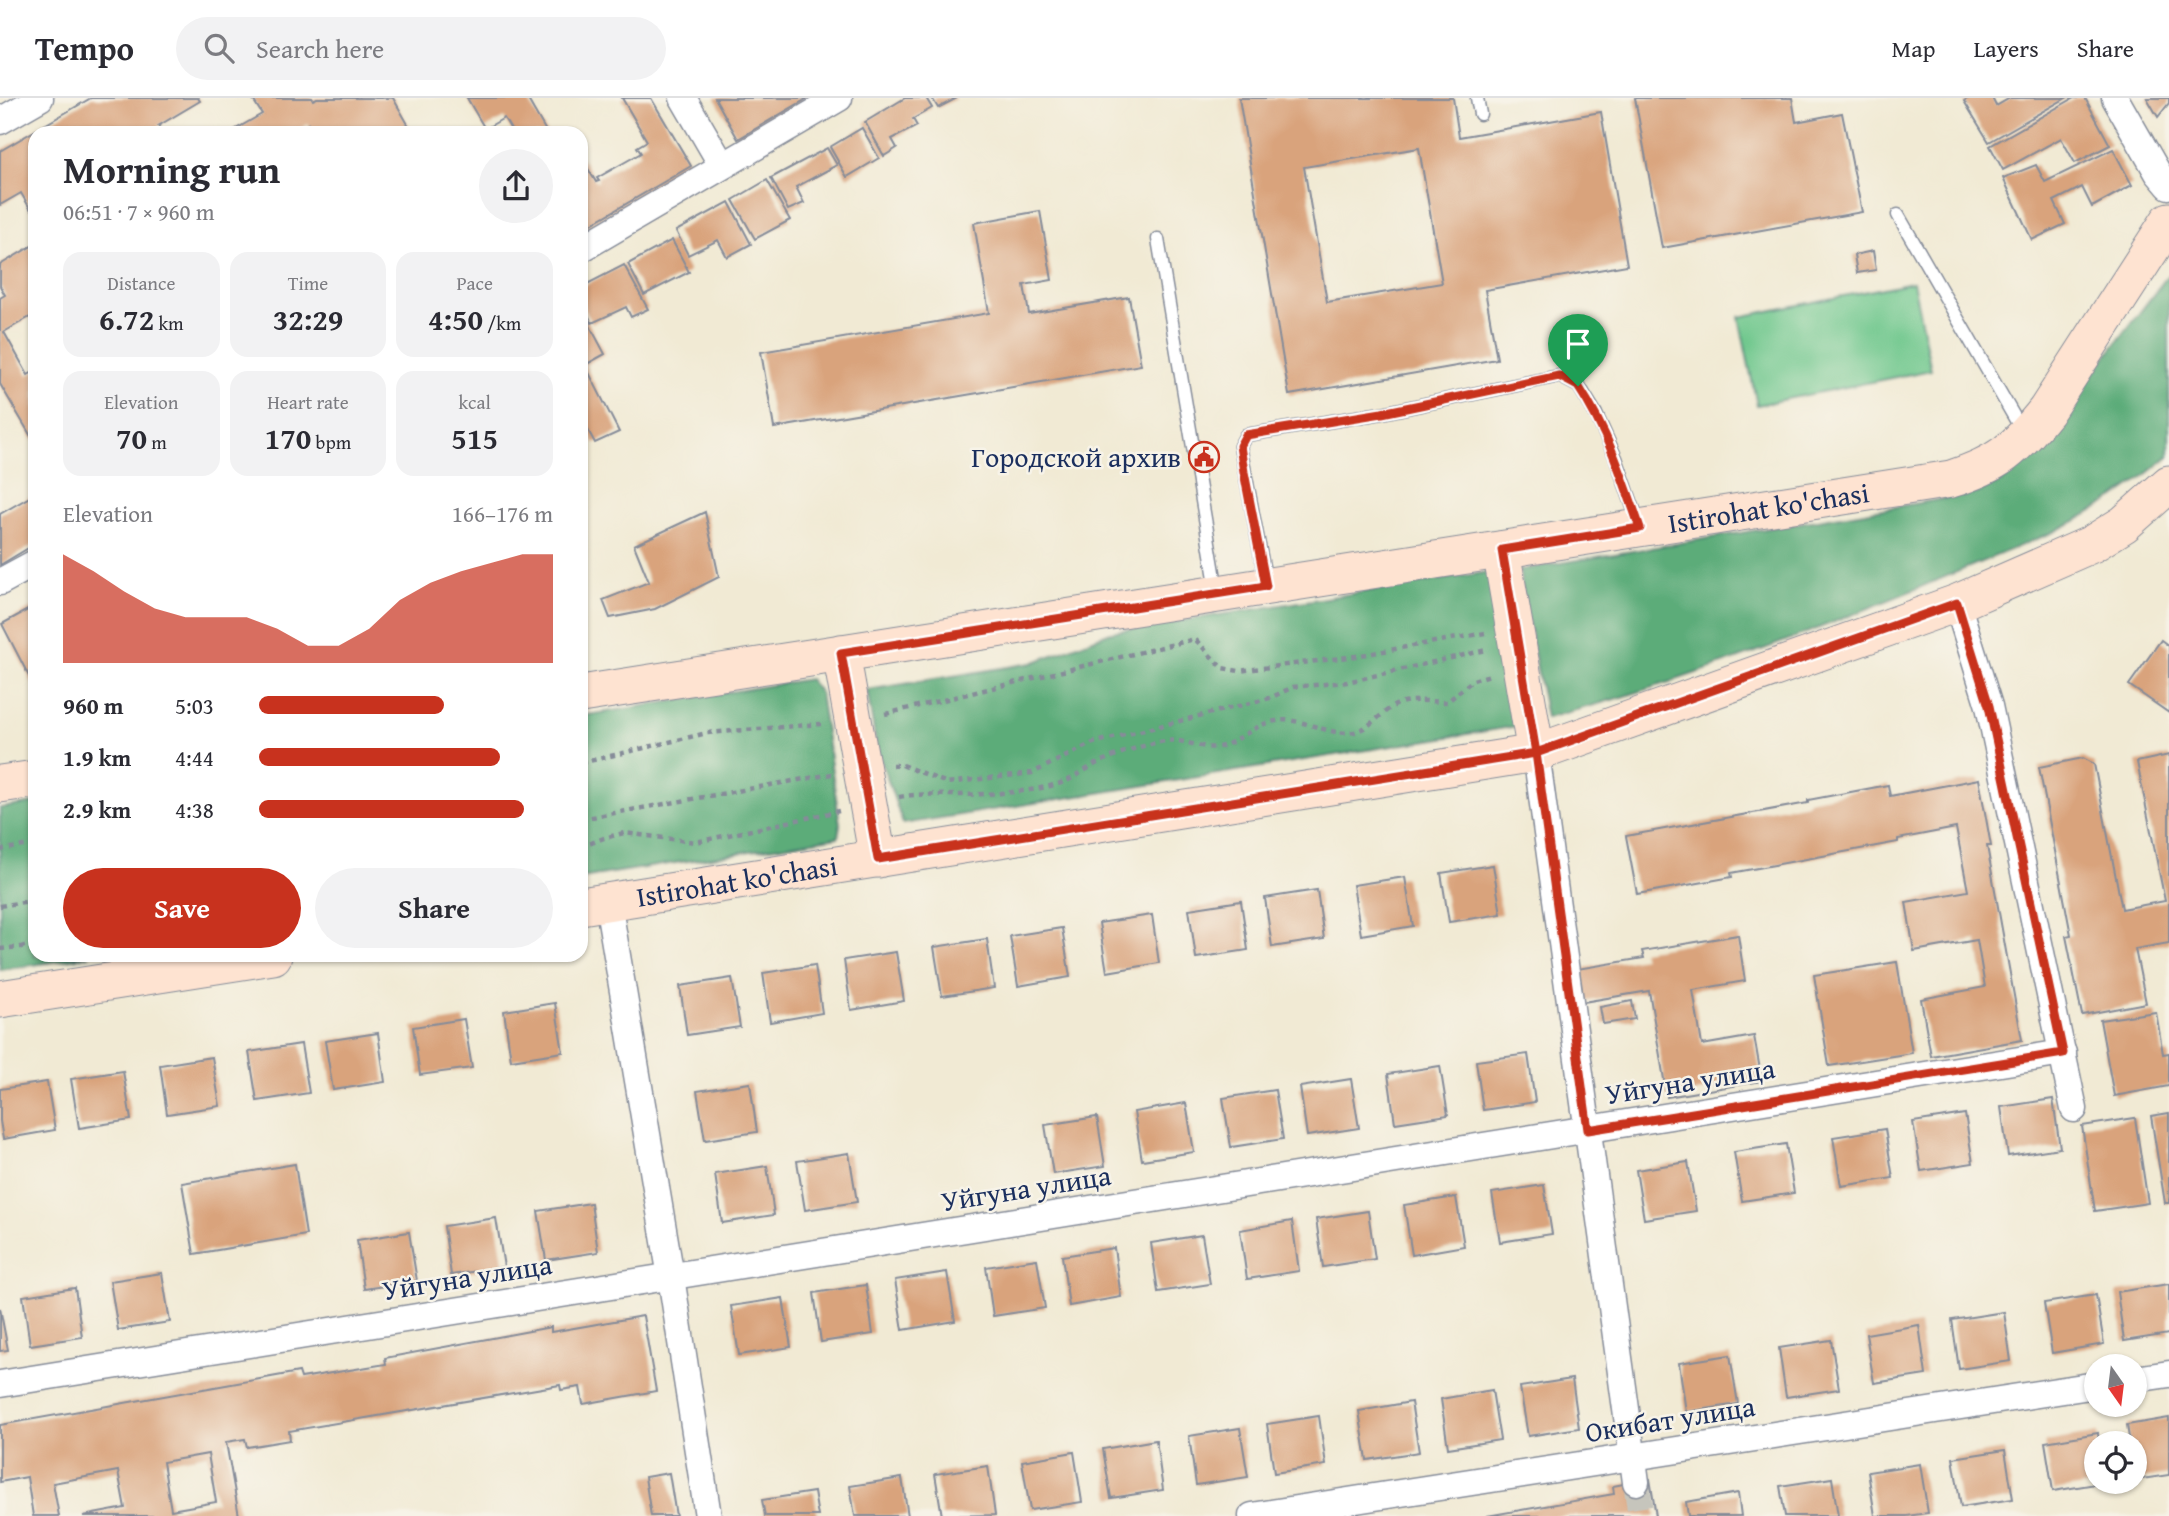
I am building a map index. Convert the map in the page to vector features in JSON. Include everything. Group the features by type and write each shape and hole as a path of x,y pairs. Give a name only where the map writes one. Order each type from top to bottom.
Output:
{"main road":[{"name":"Istirohat ko'chasi","path":"588,693 1951,479 2001,459 2026,437 2046,411 2169,221"},
{"name":"Istirohat ko'chasi","path":"595,904 1536,753 1957,603 2092,544 2124,524 2169,484"},
{"path":"1502,550 1536,753"},
{"path":"841,653 878,859"},
{"path":"0,785 28,780"},
{"path":"0,999 235,962"}],"street":[{"path":"0,121 40,98"},
{"path":"683,98 722,165"},
{"path":"588,245 839,98"},
{"path":"2115,98 2158,173 2169,186"},
{"path":"0,582 28,567"},
{"path":"1957,603 1989,706 2074,1109"},
{"path":"1536,753 1634,1469"},
{"path":"595,904 671,1277 708,1516"},
{"name":"Уйгуна улица","path":"0,1384 2063,1053"},
{"path":"2147,1377 2169,1374"},
{"name":"Окибат улица","path":"1252,1516 1634,1469 2084,1387"}],"lane":[{"path":"1477,98 1480,114"},
{"path":"1898,215 2026,437"},
{"path":"1158,239 1218,594"},
{"path":"1266,586 1240,446 1246,435 1382,413 1559,376 1578,386 1597,414 1616,458 1640,528"}],"path":[{"path":"588,761 707,733 853,720 1195,639 1222,668 1239,671 1356,656 1487,632"},
{"path":"882,764 902,765 947,783 1032,774 1093,743 1270,698 1293,687 1347,682 1491,649"},
{"path":"588,844 624,833 696,842 917,793 957,795 1060,784 1101,761 1166,741 1180,741 1211,749 1226,745 1259,725 1276,720 1291,720 1341,732 1352,732 1363,729 1404,702 1447,702 1473,680 1496,674"},
{"path":"588,818 838,774"},
{"path":"0,850 28,845"},
{"path":"0,906 28,901"},
{"path":"0,949 28,945"}],"green space":[{"path":"2169,274 2169,456 2129,488 2056,531 1804,634 1676,680 1546,718 1519,570 1985,490 2011,475 2028,459"},
{"path":"1913,282 1931,370 1757,405 1739,317"},
{"path":"1489,572 1518,726 903,824 877,749 867,690 1032,663 1111,632"},
{"path":"809,679 820,693 840,824 838,837 588,877 588,715"},
{"path":"28,804 28,962 51,962 0,970 0,808"}],"building":[{"path":"91,98 198,98 200,101 158,126 43,126"},
{"path":"252,98 393,98 409,126 241,126 262,114"},
{"path":"467,98 527,98 543,126 509,126 504,118 490,126 483,126"},
{"path":"622,98 651,98 691,166 588,226 588,169 596,182 599,181 597,178 641,153 637,147 647,141"},
{"path":"715,98 808,98 738,139"},
{"path":"905,98 926,98 932,108 913,119 917,126 892,139 897,148 884,156 865,122"},
{"path":"932,98 957,98 938,108"},
{"path":"1239,98 1453,98 1459,137 1601,112 1627,265 1485,290 1497,359 1289,395","holes":["1419,148 1442,283 1327,302 1304,167"]},
{"path":"1635,98 1792,98 1796,122 1842,113 1862,212 1662,248"},
{"path":"1969,98 1992,98 1996,106 2010,98 2066,98 1989,142 1964,101"},
{"path":"2074,98 2085,98 2110,145 2075,163 2061,138 2003,170 1990,146"},
{"path":"2147,98 2169,98 2169,103 2158,117"},
{"path":"862,128 879,158 847,177 830,147"},
{"path":"28,135 28,205 21,193 0,205 0,151"},
{"path":"827,148 837,165 796,187 804,203 788,210 771,178"},
{"path":"2113,149 2132,185 2092,207 2082,187 2054,201 2065,224 2032,240 2003,178 2036,165 2045,182"},
{"path":"767,180 790,220 755,239 733,200"},
{"path":"729,202 751,244 727,257 718,240 688,255 676,231"},
{"path":"1040,211 1052,280 1024,285 1029,314 1129,297 1141,365 774,428 761,352 989,313 974,223"},
{"path":"672,240 689,272 644,295 628,264"},
{"path":"28,248 28,318 4,332 28,375 28,431 0,384 0,298 5,295 0,286 0,265"},
{"path":"1873,251 1876,270 1857,273 1854,255"},
{"path":"624,265 648,309 631,317 626,307 592,323 588,315 588,283"},
{"path":"588,322 605,354 588,363"},
{"path":"588,371 619,432 595,443 588,430"},
{"path":"28,498 28,548 0,565 0,514"},
{"path":"705,512 719,577 655,609 610,618 603,600 649,582 634,545"},
{"path":"28,610 28,674 2,624"},
{"path":"2161,640 2169,646 2169,713 2129,685"},
{"path":"2169,755 2169,943 2135,949 2146,1003 2082,1015 2066,936 2071,935 2039,767 2083,758 2094,764 2122,909 2165,901 2137,762"},
{"path":"1979,779 1991,846 1987,846 2022,1040 1931,1056 1921,999 1985,987 1977,940 1914,951 1906,902 1968,891 1956,828 1898,839 1898,842 1731,873 1732,877 1637,894 1626,836 1808,803 1808,800 1888,785 1890,796"},
{"path":"1493,865 1501,914 1449,922 1441,873"},
{"path":"1405,877 1413,926 1361,935 1353,885"},
{"path":"1317,890 1324,939 1272,947 1265,898"},
{"path":"1241,901 1248,950 1196,958 1189,909"},
{"path":"1152,915 1159,963 1107,972 1099,923"},
{"path":"1062,928 1070,977 1018,986 1010,936"},
{"path":"1738,935 1745,981 1693,990 1702,1045 1754,1036 1762,1081 1667,1097 1649,991 1583,1002 1577,969 1644,958 1642,951"},
{"path":"987,939 994,988 942,996 934,947"},
{"path":"896,952 904,1001 851,1010 844,960"},
{"path":"1897,962 1912,1053 1829,1066 1814,975"},
{"path":"815,965 822,1013 770,1022 763,973"},
{"path":"732,978 740,1027 687,1035 680,986"},
{"path":"1632,1001 1635,1019 1603,1024 1600,1007"},
{"path":"555,1003 563,1052 511,1060 504,1011"},
{"path":"2156,1012 2163,1054 2169,1053 2169,1086 2114,1096 2100,1020"},
{"path":"464,1019 472,1068 420,1075 413,1027"},
{"path":"378,1033 385,1082 333,1090 325,1041"},
{"path":"301,1044 309,1093 257,1101 249,1052"},
{"path":"1528,1054 1535,1102 1483,1110 1476,1061"},
{"path":"212,1057 220,1106 167,1114 160,1065"},
{"path":"1440,1066 1448,1115 1395,1123 1388,1074"},
{"path":"123,1071 131,1120 79,1128 71,1079"},
{"path":"1351,1079 1359,1128 1307,1136 1300,1087"},
{"path":"47,1082 55,1130 3,1139 0,1089"},
{"path":"750,1083 757,1132 705,1140 697,1091"},
{"path":"1275,1090 1283,1139 1231,1147 1223,1098"},
{"path":"2053,1099 2060,1148 2008,1156 2001,1107"},
{"path":"1186,1103 1194,1152 1142,1160 1134,1112"},
{"path":"2169,1113 2169,1203 2165,1203 2151,1116"},
{"path":"1965,1114 1973,1163 1921,1171 1913,1122"},
{"path":"1097,1117 1105,1166 1053,1174 1045,1125"},
{"path":"2135,1118 2148,1203 2095,1211 2082,1126"},
{"path":"1885,1129 1893,1178 1841,1186 1833,1137"},
{"path":"1786,1144 1794,1193 1742,1201 1734,1152"},
{"path":"849,1153 857,1202 805,1210 797,1161"},
{"path":"1688,1162 1696,1211 1644,1219 1636,1170"},
{"path":"295,1164 306,1235 194,1254 182,1183"},
{"path":"767,1166 774,1215 722,1223 715,1174"},
{"path":"1544,1185 1552,1234 1500,1242 1492,1193"},
{"path":"1456,1197 1464,1246 1412,1255 1404,1205"},
{"path":"591,1203 598,1252 546,1260 538,1211"},
{"path":"1368,1211 1375,1259 1323,1267 1316,1219"},
{"path":"496,1218 504,1267 451,1275 444,1226"},
{"path":"1292,1221 1299,1271 1247,1279 1240,1230"},
{"path":"409,1232 417,1281 364,1289 357,1240"},
{"path":"1202,1235 1210,1284 1158,1292 1151,1243"},
{"path":"1114,1248 1121,1297 1069,1306 1062,1256"},
{"path":"1037,1259 1045,1308 993,1316 986,1267"},
{"path":"947,1272 955,1321 903,1330 895,1280"},
{"path":"162,1273 170,1322 118,1330 110,1281"},
{"path":"2169,1284 2169,1334 2124,1341 2117,1292"},
{"path":"866,1285 873,1334 821,1342 814,1293"},
{"path":"75,1288 82,1337 30,1345 23,1296"},
{"path":"2096,1295 2104,1344 2052,1353 2044,1303"},
{"path":"783,1298 791,1347 739,1355 731,1306"},
{"path":"0,1308 8,1350 0,1351"},
{"path":"2004,1312 2011,1361 1959,1369 1952,1320"},
{"path":"643,1316 656,1391 583,1404 580,1387 561,1390 560,1385 289,1431 290,1440 247,1447 245,1439 226,1442 239,1516 83,1516 125,1508 118,1471 53,1483 59,1516 33,1516 27,1477 0,1482 0,1425 299,1372 301,1378 386,1364 385,1358 551,1327 551,1332","holes":["208,1454 216,1502 171,1510 163,1462"]},
{"path":"1919,1325 1926,1375 1874,1383 1866,1334"},
{"path":"1831,1340 1839,1389 1786,1397 1779,1348"},
{"path":"1730,1355 1738,1404 1686,1412 1679,1363"},
{"path":"1572,1379 1579,1428 1528,1436 1520,1387"},
{"path":"1492,1390 1500,1440 1448,1448 1441,1399"},
{"path":"1411,1402 1419,1452 1367,1460 1359,1411"},
{"path":"1319,1416 1326,1465 1274,1473 1267,1424"},
{"path":"2169,1418 2169,1475 2147,1478 2147,1431 2128,1431 2127,1425"},
{"path":"1240,1428 1248,1477 1196,1485 1189,1436"},
{"path":"2084,1435 2084,1486 2053,1491 2045,1442"},
{"path":"1156,1440 1163,1490 1111,1498 1103,1449"},
{"path":"2005,1450 2013,1499 1961,1507 1953,1458"},
{"path":"1074,1452 1082,1502 1030,1510 1022,1461"},
{"path":"1920,1464 1928,1513 1875,1516 1868,1472"},
{"path":"988,1466 995,1515 942,1516 935,1474"},
{"path":"669,1473 676,1516 651,1516 645,1477"},
{"path":"902,1478 908,1516 855,1516 850,1486"},
{"path":"1832,1478 1838,1516 1785,1516 1780,1486"},
{"path":"1650,1479 1656,1516 1487,1516 1614,1494 1613,1486"},
{"path":"814,1492 818,1516 765,1516 762,1500"},
{"path":"1738,1493 1741,1516 1688,1516 1686,1502"}],"tunnel":[{"path":"1636,1482 1641,1516"}],"place":[{"name":"Городской архив","path":"1204,457"}],"route":[{"path":"1578,386 1559,376 1382,413 1246,435 1240,446 1266,586 841,653 878,859 1536,753 1588,1130 2063,1053 1989,706 1957,603 1536,753 1502,550 1640,528 1616,458 1597,414 1578,386"}]}
